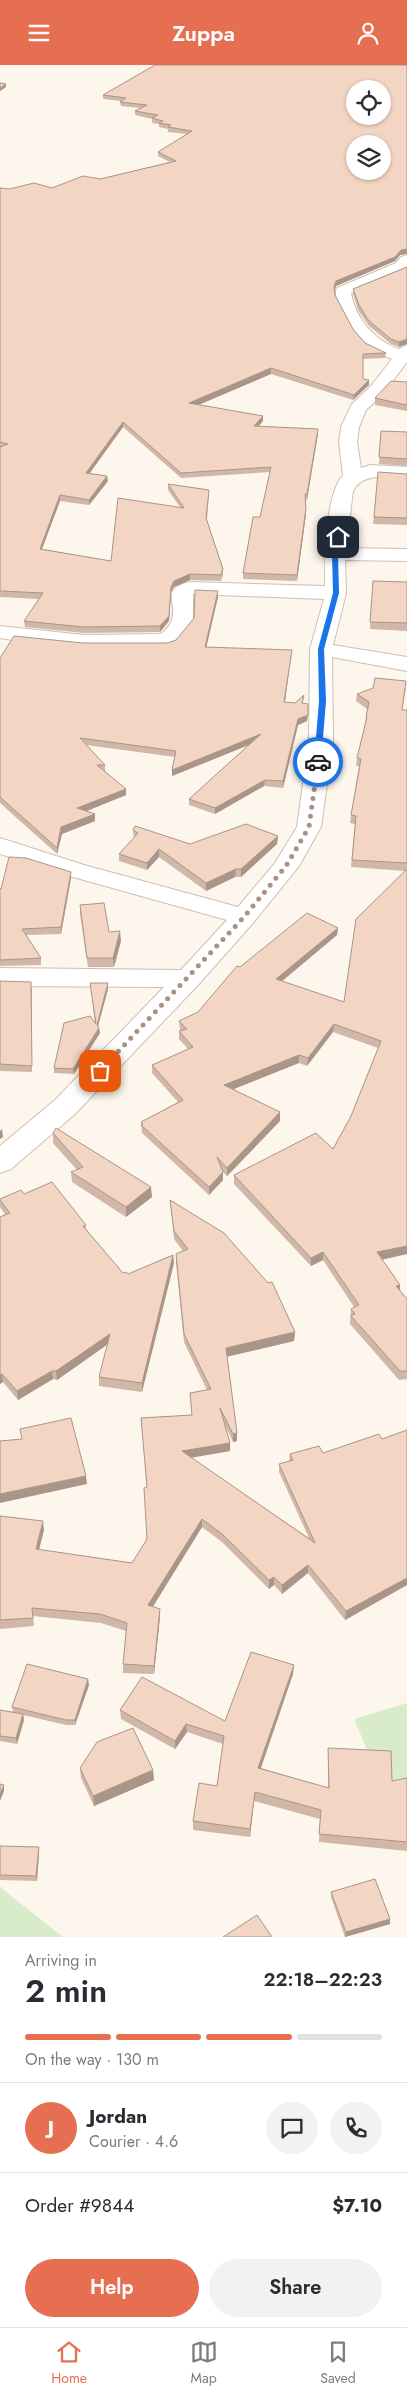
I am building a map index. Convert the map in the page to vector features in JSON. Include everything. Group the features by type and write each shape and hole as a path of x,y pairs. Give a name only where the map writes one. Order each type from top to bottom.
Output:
{"street":[{"path":"353,476 348,443 350,427 358,408 383,384 404,353 386,351 365,338 343,296 343,291 402,266 407,260"},
{"path":"0,1162 65,1107 188,979 244,917 286,866 309,827 321,741 321,649 336,593 335,554 343,491 353,476 370,471 407,473"},
{"path":"335,554 407,555"},
{"path":"0,632 53,639 125,643 167,640 182,623 183,591 190,588 336,593"},
{"path":"321,649 407,664"},
{"path":"0,846 75,870 244,917"},
{"path":"0,977 188,979"}],"green space":[{"path":"407,1703 407,1843 354,1719"},
{"path":"0,1887 63,1937 0,1937"}],"building":[{"path":"155,65 407,65 407,249 401,250 395,257 336,281 334,287 335,295 353,329 365,343 386,353 363,354 363,379 369,380 354,395 271,368 189,403 263,416 254,426 318,429 307,494 305,494 306,508 297,575 243,573 253,517 260,517 271,467 181,473 123,422 86,473 107,476 89,500 60,495 40,549 111,561 118,498 184,508 168,484 209,490 206,518 223,569 221,575 190,574 174,581 171,587 169,616 160,626 84,627 24,621 43,593 0,591 0,447 8,444 0,442 0,188 9,189 34,183 52,188 83,176 100,179 176,161 158,152 192,131 168,127 171,125 159,123 163,121 152,118 158,115 135,111 147,105 120,102 126,98 103,95"},
{"path":"407,267 407,339 399,342 391,339 369,321 359,305 353,289"},
{"path":"391,381 407,382 407,405 375,398"},
{"path":"381,431 407,432 407,459 379,457"},
{"path":"378,472 407,474 407,518 374,517"},
{"path":"373,581 407,582 407,623 370,622"},
{"path":"195,590 218,591 205,647 292,650 284,702 295,703 304,695 302,703 308,704 308,715 298,719 283,781 265,780 215,808 189,799 261,734 172,770 176,751 80,738 105,765 97,765 126,789 77,808 95,814 61,827 57,848 0,797 0,658 14,636 83,643 167,643 176,640 194,618"},
{"path":"375,678 406,681 402,710 407,710 407,863 352,860 356,816 351,815 361,759 357,758 369,702 357,694 373,688"},
{"path":"246,824 278,836 241,869 236,869 206,883 159,849 147,863 119,854 138,833 133,830 135,826 190,844"},
{"path":"9,857 26,858 71,872 61,927 22,929 41,958 0,960 0,888"},
{"path":"407,869 407,1246 377,1252 400,1285 396,1286 407,1299 407,1371 400,1371 351,1316 355,1314 351,1309 359,1305 323,1252 311,1258 234,1175 316,1133 333,1149 351,1116 381,1041 334,1024 308,1058 299,1055 224,1085 280,1112 227,1168 217,1157 223,1172 209,1187 141,1125 143,1124 141,1122 183,1100 152,1065 193,1047 179,1031 187,1029 179,1021 198,1012 237,966 240,967 307,913 338,928 276,979 344,1002 356,919"},
{"path":"104,903 109,932 120,931 113,958 87,958 80,905"},
{"path":"0,981 31,982 32,1066 0,1064"},
{"path":"90,983 108,983 97,1025 99,1028 73,1069 54,1068 64,1023 90,1016 96,1024"},
{"path":"56,1128 151,1187 126,1207 71,1172 83,1167 53,1133"},
{"path":"52,1182 86,1225 83,1226 123,1273 126,1272 128,1274 173,1255 142,1383 99,1377 110,1334 56,1371 52,1371 17,1391 2,1374 0,1375 0,1217 10,1213 0,1199 21,1190 24,1194"},
{"path":"170,1200 224,1233 268,1283 272,1282 295,1332 226,1348 237,1433 233,1434 220,1408 230,1443 182,1451 315,1543 279,1464 293,1460 290,1454 319,1446 323,1453 379,1434 382,1439 407,1430 407,1578 346,1611 308,1565 282,1585 274,1577 269,1580 222,1534 202,1519 148,1605 160,1609 154,1666 123,1664 127,1623 100,1614 32,1608 33,1618 0,1620 0,1516 43,1521 36,1549 132,1563 147,1539 144,1488 147,1487 141,1418 192,1415 190,1393 211,1389 184,1334 176,1254 188,1249 174,1231"},
{"path":"71,1418 86,1476 0,1494 0,1441 22,1439 20,1429"},
{"path":"251,1652 294,1665 258,1768 329,1788 328,1748 391,1751 392,1781 407,1778 407,1842 319,1834 321,1810 255,1792 250,1829 193,1821 199,1783 217,1786 224,1736 186,1724 175,1741 120,1710 142,1677 225,1721"},
{"path":"27,1664 88,1679 75,1720 66,1720 12,1707"},
{"path":"0,1710 23,1714 16,1738 0,1736"},
{"path":"133,1728 153,1770 93,1796 80,1768 97,1742"},
{"path":"0,1784 4,1785 0,1794"},
{"path":"0,1846 39,1847 36,1876 0,1875"},
{"path":"375,1879 390,1919 346,1932 331,1892"},
{"path":"257,1915 272,1937 223,1937"}],"way so far":[{"path":"100,1071 188,979 244,917 286,866 309,827 318,762"}],"route":[{"path":"318,762 321,741 321,649 336,593 335,554 338,537"}]}
